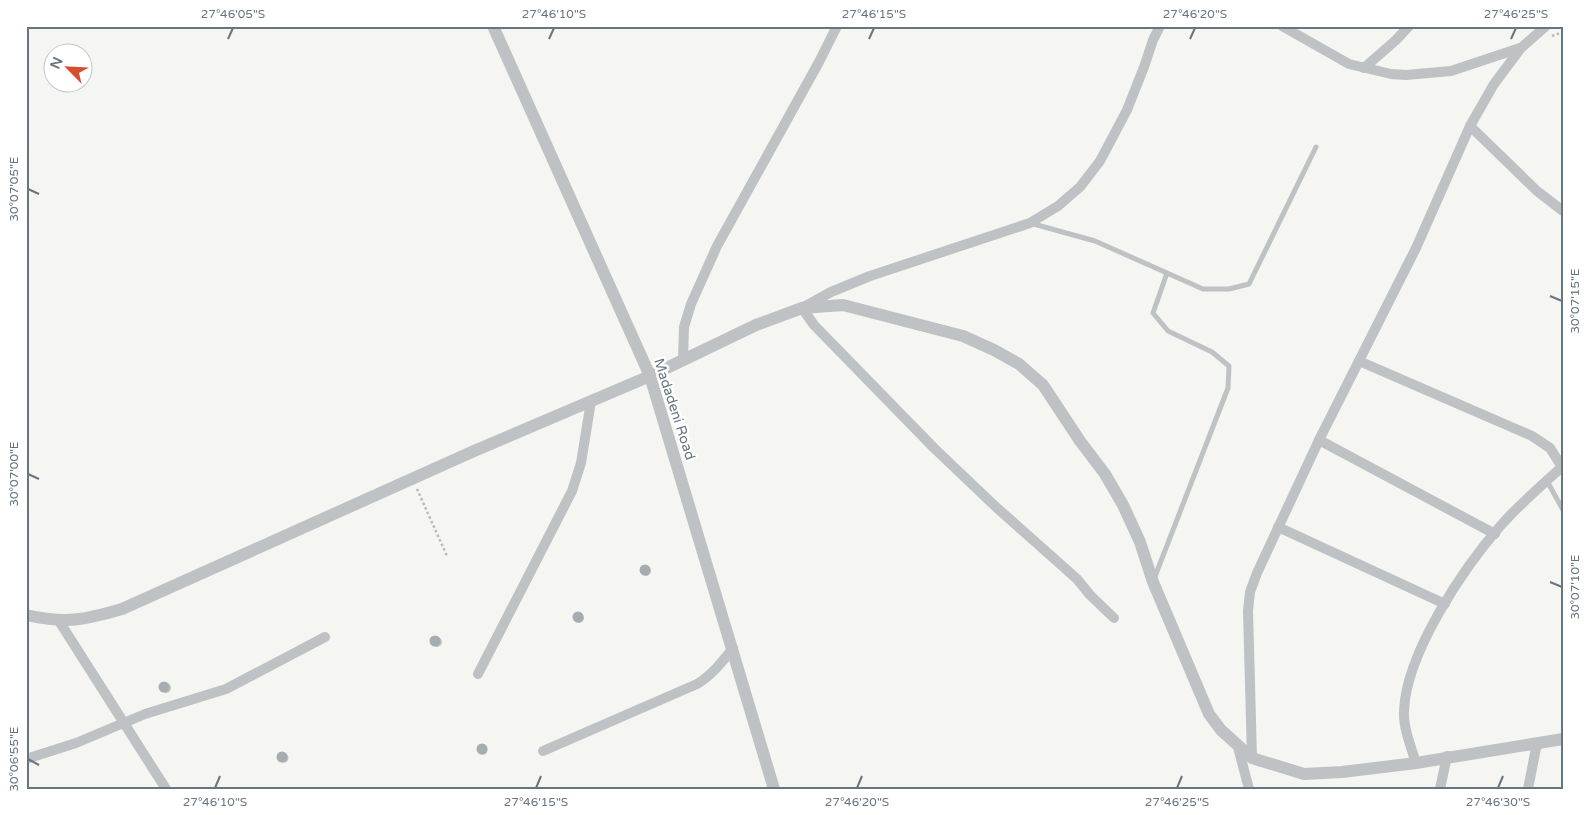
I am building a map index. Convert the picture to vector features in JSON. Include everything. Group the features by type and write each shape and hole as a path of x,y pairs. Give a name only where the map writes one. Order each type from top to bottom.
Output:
{"street":[{"name":"Madadeni Road","path":"493,26 650,376 774,789"},
{"path":"683,360 684,327 691,304 717,246 837,26"},
{"path":"26,615 59,621 86,619 122,609 412,478 650,376 756,325 802,308 831,292 870,276 1030,223 1058,206 1080,187 1100,161 1126,110 1160,26"},
{"path":"1282,26 1349,64 1406,75 1451,71 1521,48"},
{"path":"1364,68 1396,40 1408,26"},
{"path":"1252,758 1249,638 1250,592 1319,440 1416,248 1470,126 1494,84 1521,48 1546,26"},
{"path":"1470,126 1538,191 1563,211"},
{"path":"802,308 843,305 963,336 1019,364 1043,385 1080,441 1105,474 1123,505 1140,542 1153,582 1209,714 1221,730 1252,758 1304,774 1342,772 1563,739"},
{"path":"802,308 820,331 934,448 996,507 1077,579 1090,595 1114,618"},
{"path":"1359,361 1532,436 1550,448 1562,466 1521,504 1495,534 1464,574 1429,630 1411,672 1404,712 1416,762"},
{"path":"478,674 572,492 582,463 591,401"},
{"path":"1319,440 1495,534"},
{"path":"1278,527 1445,604"},
{"path":"59,621 166,789"},
{"path":"26,759 76,743 146,714 226,689 325,637"},
{"path":"543,751 697,684 715,671 733,648"},
{"path":"1528,789 1536,743"},
{"path":"1238,747 1249,789"},
{"path":"1440,789 1447,756"}],"lane":[{"path":"1030,223 1095,241 1203,289 1229,289 1249,284 1316,147"},
{"path":"1153,582 1228,388 1229,366 1212,352 1168,331 1152,313 1166,273"},
{"path":"1547,481 1563,510"}],"path":[{"path":"412,478 447,556"}],"building":[{"path":"643,565 647,565 650,570 649,574 643,575 640,572 640,568"},
{"path":"576,612 580,612 583,617 582,621 576,622 573,619 573,615"},
{"path":"433,636 437,636 440,641 439,645 433,646 430,643 430,639"},
{"path":"162,682 166,682 169,687 168,691 162,692 159,689 159,685"},
{"path":"480,744 484,744 487,749 486,753 480,754 477,751 477,747"},
{"path":"280,752 284,752 287,757 286,761 280,762 277,759 277,755"}]}
